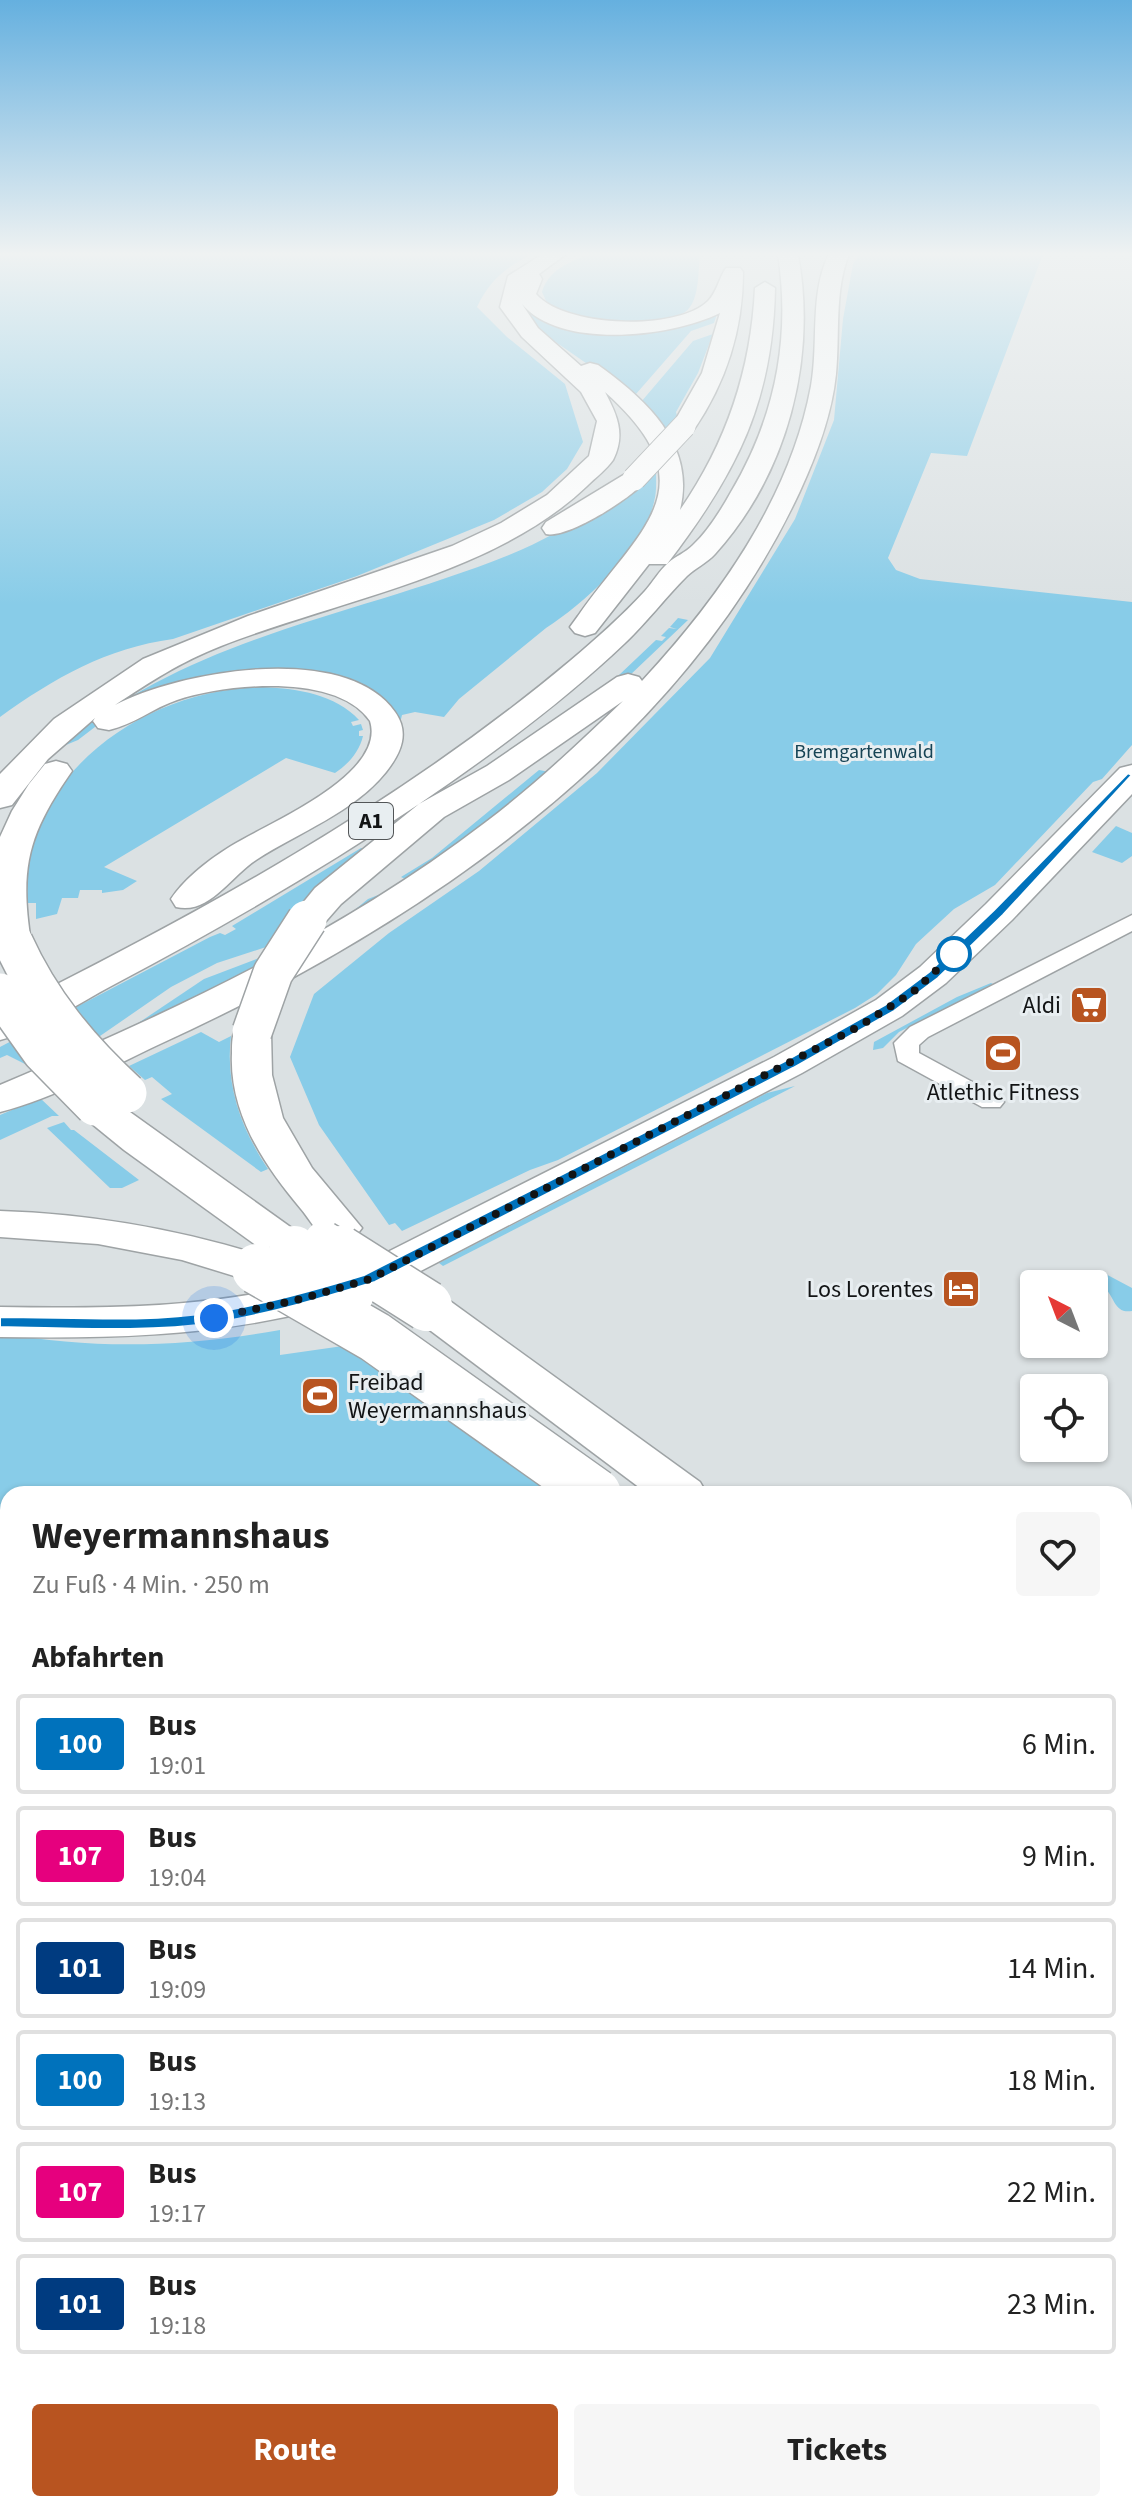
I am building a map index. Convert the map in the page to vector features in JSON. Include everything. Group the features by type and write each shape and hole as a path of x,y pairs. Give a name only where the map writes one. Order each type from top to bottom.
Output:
{"main road":[{"path":"0,798 34,754 61,728 155,663 196,645 397,575 488,539 540,512 573,489 602,454 608,435 607,411 588,381 576,371"},
{"path":"585,627 605,596 650,544 661,525 668,507 672,468 662,439 634,403 588,371"},
{"path":"118,689 246,635 489,557 580,515 634,479 684,426 715,371"},
{"name":"A1","path":"0,995 189,899 286,844 396,775 502,697 643,574 669,544 705,496 731,450 751,399 758,371"},
{"name":"A1","path":"0,1028 202,923 293,870 407,798 490,739 571,675 656,595 679,568 700,554 751,480 769,443 784,402 789,371"},
{"path":"0,1100 155,1033 299,961 394,906 482,844 554,785 655,685 727,599 764,534 802,456 817,412 825,371"},
{"path":"428,813 498,773 563,730 650,665 706,609 764,534"},
{"path":"583,1486 353,1321 303,1247 283,1156 262,1117 252,1076 252,1032 258,1003 274,968 307,920 328,896 588,681 700,569 700,554"},
{"path":"189,899 238,856 339,797 365,773 386,746 389,734 387,722 380,711 360,697 321,684 249,678 169,693 113,719 85,739 53,774 27,811 15,836 7,863 5,889 13,942 24,968 49,1010 89,1057 111,1100 139,1141 303,1247 604,1486"},
{"path":"0,1322 214,1318 301,1299 370,1279 788,1065 889,1008 933,975 999,912 1132,775"},
{"path":"0,995 42,1052 111,1100"},
{"path":"0,1224 92,1228 206,1252 303,1247 427,1306 671,1486"}],"street":[{"path":"991,1102 907,1056 906,1043 919,1032 1132,922"}],"green space":[{"path":"0,371 549,371 565,384 583,442 567,469 542,492 494,520 357,576 173,639 103,657 61,678 0,717"},
{"path":"598,371 656,371 632,395"},
{"path":"667,371 699,371 676,412 678,420 667,436 641,402"},
{"name":"Bremgartenwald","path":"838,371 999,371 967,456 931,453 888,558 896,570 920,579 1132,602 1132,745 995,885 954,909 916,944 896,975 877,994 558,1160 530,1170 402,1231 395,1223 389,1225 319,1125 290,1057 314,994 389,933 479,871 597,773 710,658 795,519 834,420"},
{"path":"656,470 655,498 648,520 626,556 595,590 459,699 444,717 415,712 402,715 400,723 387,708 260,674 108,717 78,740 61,747 111,709 164,678 276,632 509,555 567,527"},
{"path":"678,618 688,620 628,677 618,676 656,640 662,641 666,637 661,636 669,628 677,629 670,627"},
{"path":"264,687 315,694 349,711 359,720 351,722 353,726 361,724 363,730 359,731 359,736 363,736 352,758 335,773 286,758 104,867 137,881 123,890 102,893 102,890 80,890 78,898 62,898 57,914 36,919 36,903 28,903 27,894 33,841 51,801 72,772 98,747 127,726 159,710 193,697"},
{"path":"539,770 550,772 503,814 476,832 476,837 395,894 353,918 346,917 368,899 391,890 405,879 401,877 432,858"},
{"path":"1116,826 1132,833 1132,856 1122,863 1092,852"},
{"path":"364,849 295,909 266,947 217,963 171,987 45,1074 7,1055 0,1058 0,1047 210,937 220,933 225,935 236,929 232,926"},
{"path":"259,958 251,973 107,1044 204,979"},
{"path":"991,983 899,1032 883,1048 873,1050 874,1042 957,997"},
{"path":"201,1032 219,1042 231,1036 230,1071 237,1106 250,1138 268,1169 261,1172 161,1099 172,1094 152,1077 145,1080 129,1066"},
{"path":"795,1086 443,1266 439,1263 767,1093"},
{"path":"40,1098 59,1116 52,1116 0,1140 0,1115"},
{"path":"64,1122 139,1180 122,1188 110,1188 47,1128"},
{"path":"1108,1275 1132,1288 1132,1311 1118,1307 1108,1291"},
{"name":"Freibad Weyermannshaus","path":"280,1330 280,1355 371,1342 565,1486 0,1486 0,1333 106,1344 174,1343"}],"bus line":[{"name":"100","path":"0,1322 143,1323 214,1318 301,1299 370,1279 788,1065 889,1008 933,975 999,912 1132,775"}],"place":[{"name":"Aldi","path":"1089,1005"},
{"name":"Atlethic Fitness","path":"1003,1053"},
{"name":"Los Lorentes","path":"961,1289"},
{"name":"Freibad Weyermannshaus","path":"320,1396"}],"route":[{"path":"214,1318 301,1299 370,1279 860,1026 913,992 954,954"}]}
